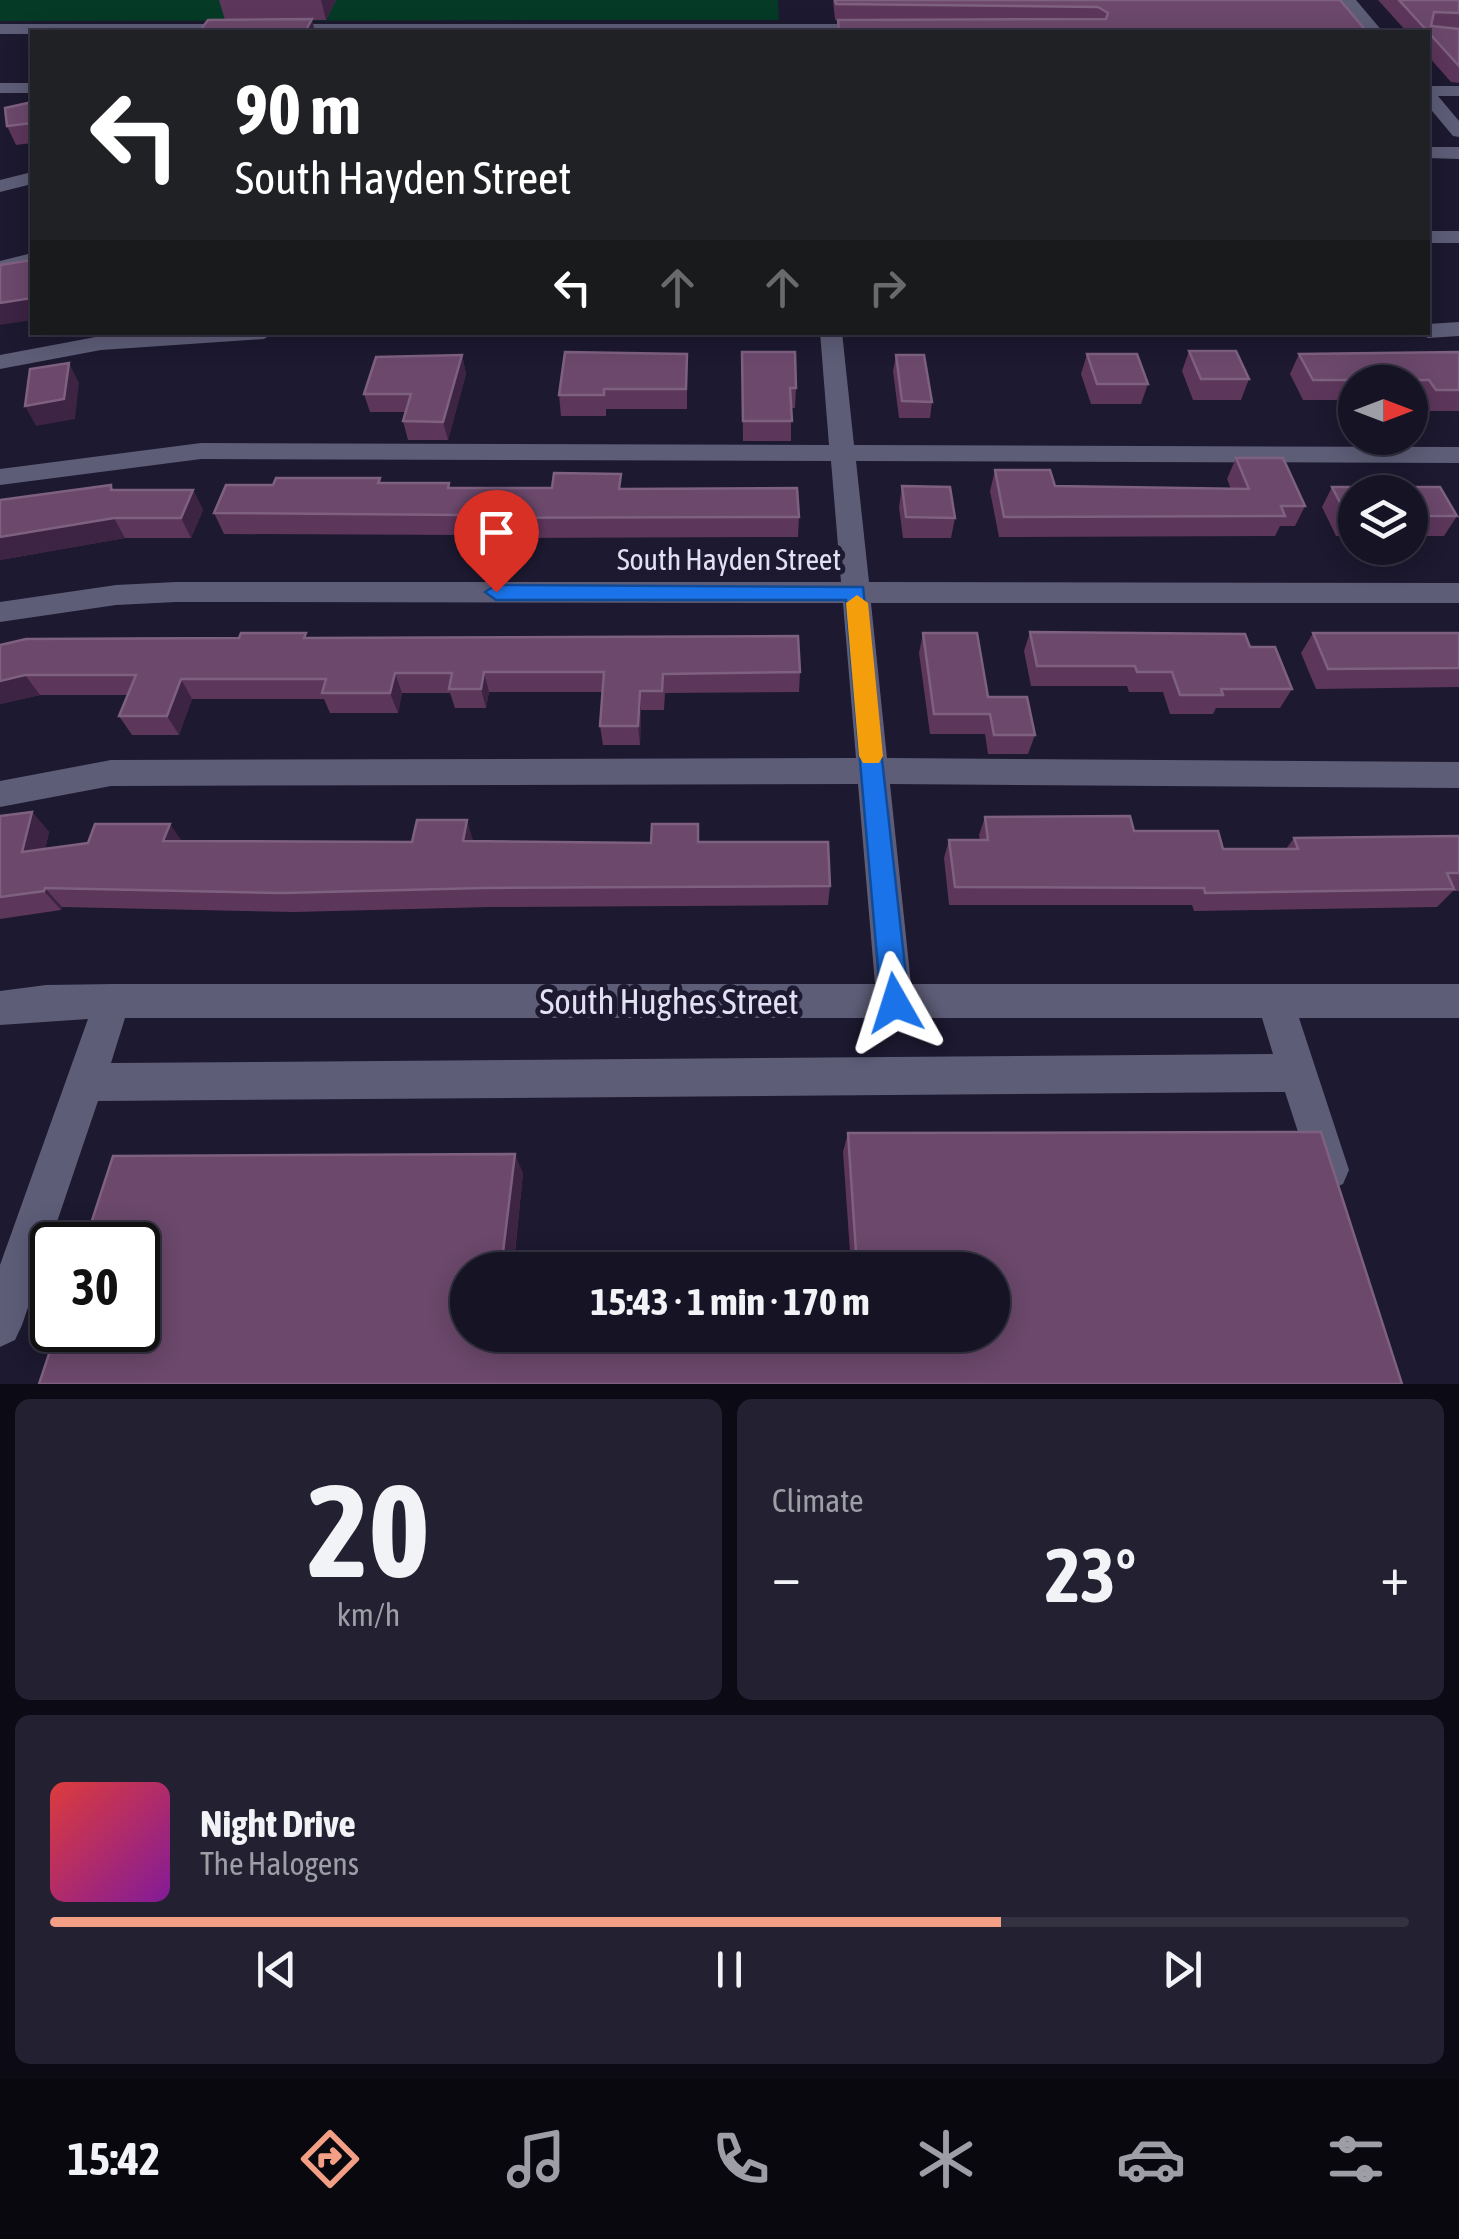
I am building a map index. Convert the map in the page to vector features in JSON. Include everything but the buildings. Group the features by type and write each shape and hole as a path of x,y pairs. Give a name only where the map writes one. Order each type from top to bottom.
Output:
{"street":[{"path":"1348,0 1373,30"},
{"path":"0,29 798,25 897,30"},
{"path":"0,88 30,88"},
{"path":"1430,93 1459,91"},
{"path":"1430,96 1459,132"},
{"path":"1430,153 1459,153"},
{"path":"0,186 30,178"},
{"path":"1430,237 1459,237"},
{"path":"0,267 30,260"},
{"path":"1430,331 1459,329"},
{"path":"0,362 102,343 220,335"},
{"path":"831,335 895,1003"},
{"path":"0,476 201,452 1459,455"},
{"name":"South Hayden Street","path":"0,612 176,592 1459,593"},
{"path":"0,794 111,773 872,771 1459,775"},
{"path":"4,1303 113,1001"},
{"name":"South Hughes Street","path":"0,1008 46,1002 113,1001 1459,1001"},
{"path":"1276,1002 1338,1201"},
{"path":"85,1082 1298,1073"}],"green space":[{"path":"0,0 778,0 779,20 0,21"}],"slow traffic":[{"path":"857,603 871,756"}],"route":[{"path":"496,592 856,593 895,1003"}]}
